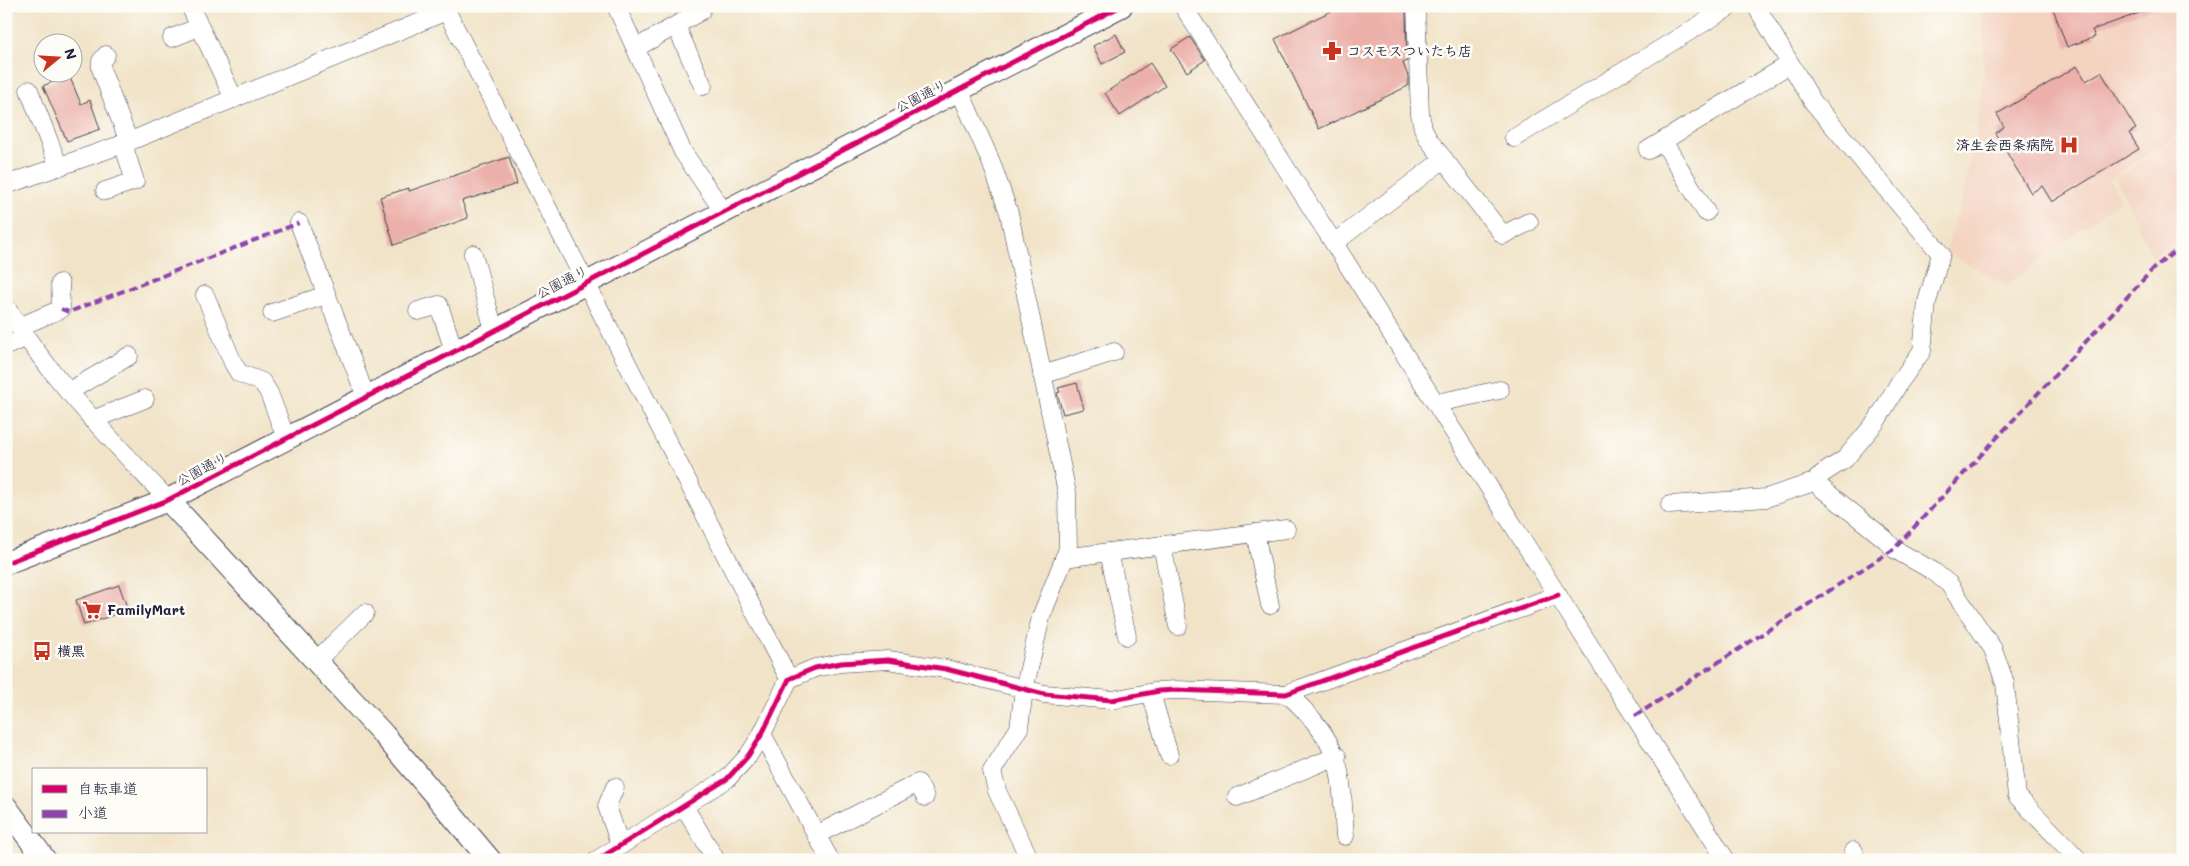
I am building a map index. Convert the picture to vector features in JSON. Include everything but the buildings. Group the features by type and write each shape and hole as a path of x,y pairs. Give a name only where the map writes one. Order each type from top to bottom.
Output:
{"street":[{"path":"190,6 234,99"},
{"path":"616,6 682,152 723,211"},
{"name":"公園通り","path":"6,563 168,500 1120,6"},
{"path":"1183,6 1726,860"},
{"path":"1416,6 1421,121 1428,138 1503,235 1529,222"},
{"path":"1514,138 1732,6"},
{"path":"1670,505 1766,498 1814,482 1822,474 1845,459 1862,440 1922,350 1927,302 1942,254 1813,102 1756,6"},
{"path":"6,185 126,143 446,9 790,679"},
{"path":"636,48 701,11"},
{"path":"172,38 199,26"},
{"path":"676,26 702,86"},
{"path":"105,191 135,181 126,143 101,69 101,61 106,55"},
{"path":"1648,150 1790,64"},
{"path":"29,90 59,167"},
{"path":"959,90 991,162 1009,213 1067,494 1068,549 1041,617 1024,690 1019,728 992,771 997,791 1030,860"},
{"path":"1663,141 1706,212"},
{"path":"1334,243 1444,159"},
{"path":"299,223 366,396"},
{"path":"473,254 494,330"},
{"path":"6,346 22,332 61,309 60,283"},
{"path":"272,313 326,295"},
{"path":"205,296 233,363 240,373 262,382 269,393 286,438"},
{"path":"418,312 439,304 454,351"},
{"path":"6,307 22,332 92,420 384,735 490,860"},
{"path":"1042,374 1114,352"},
{"path":"68,392 129,356"},
{"path":"1436,403 1500,390"},
{"path":"92,420 145,399"},
{"path":"1814,482 1885,539 1894,549 1933,571 1949,584 1960,599 1993,650 2005,683 2017,796 2079,860"},
{"path":"1064,558 1286,529"},
{"path":"1255,533 1270,605"},
{"path":"1162,545 1178,626"},
{"path":"1109,552 1128,636"},
{"path":"597,860 727,779 748,756 762,734 790,679 815,668 841,663 888,660 946,669 1044,694 1112,700 1151,693 1199,690 1286,694 1558,595"},
{"path":"316,661 365,613"},
{"path":"1151,693 1169,755"},
{"path":"1286,694 1296,700 1325,734 1336,756 1341,776 1345,836"},
{"path":"762,734 830,860"},
{"path":"1237,797 1336,756"},
{"path":"816,834 918,783 925,797"},
{"path":"615,786 607,806 620,845"},
{"path":"684,806 716,860"},
{"path":"6,807 44,860"}],"shaded area":[{"name":"済生会西条病院","path":"1983,6 2183,6 2183,133 2110,179 2120,200 2006,285 1946,252 1964,191 1978,124 1984,75"},
{"path":"2183,136 2183,234 2153,258 2116,178"}],"marked path":[{"path":"61,309 69,312 299,223"},
{"path":"1635,716 1894,549 2154,268 2183,245"}],"cycle path":[{"path":"6,563 168,500 1121,6"},
{"path":"597,860 727,779 748,756 762,734 789,679 815,668 841,663 888,660 946,669 1044,694 1112,700 1159,691 1176,690 1286,694 1558,595"}],"place":[{"name":"コスモスついたち店","path":"1332,51"},
{"name":"済生会西条病院","path":"2069,145"},
{"name":"FamilyMart","path":"92,610"},
{"name":"横黒","path":"42,651"}]}
